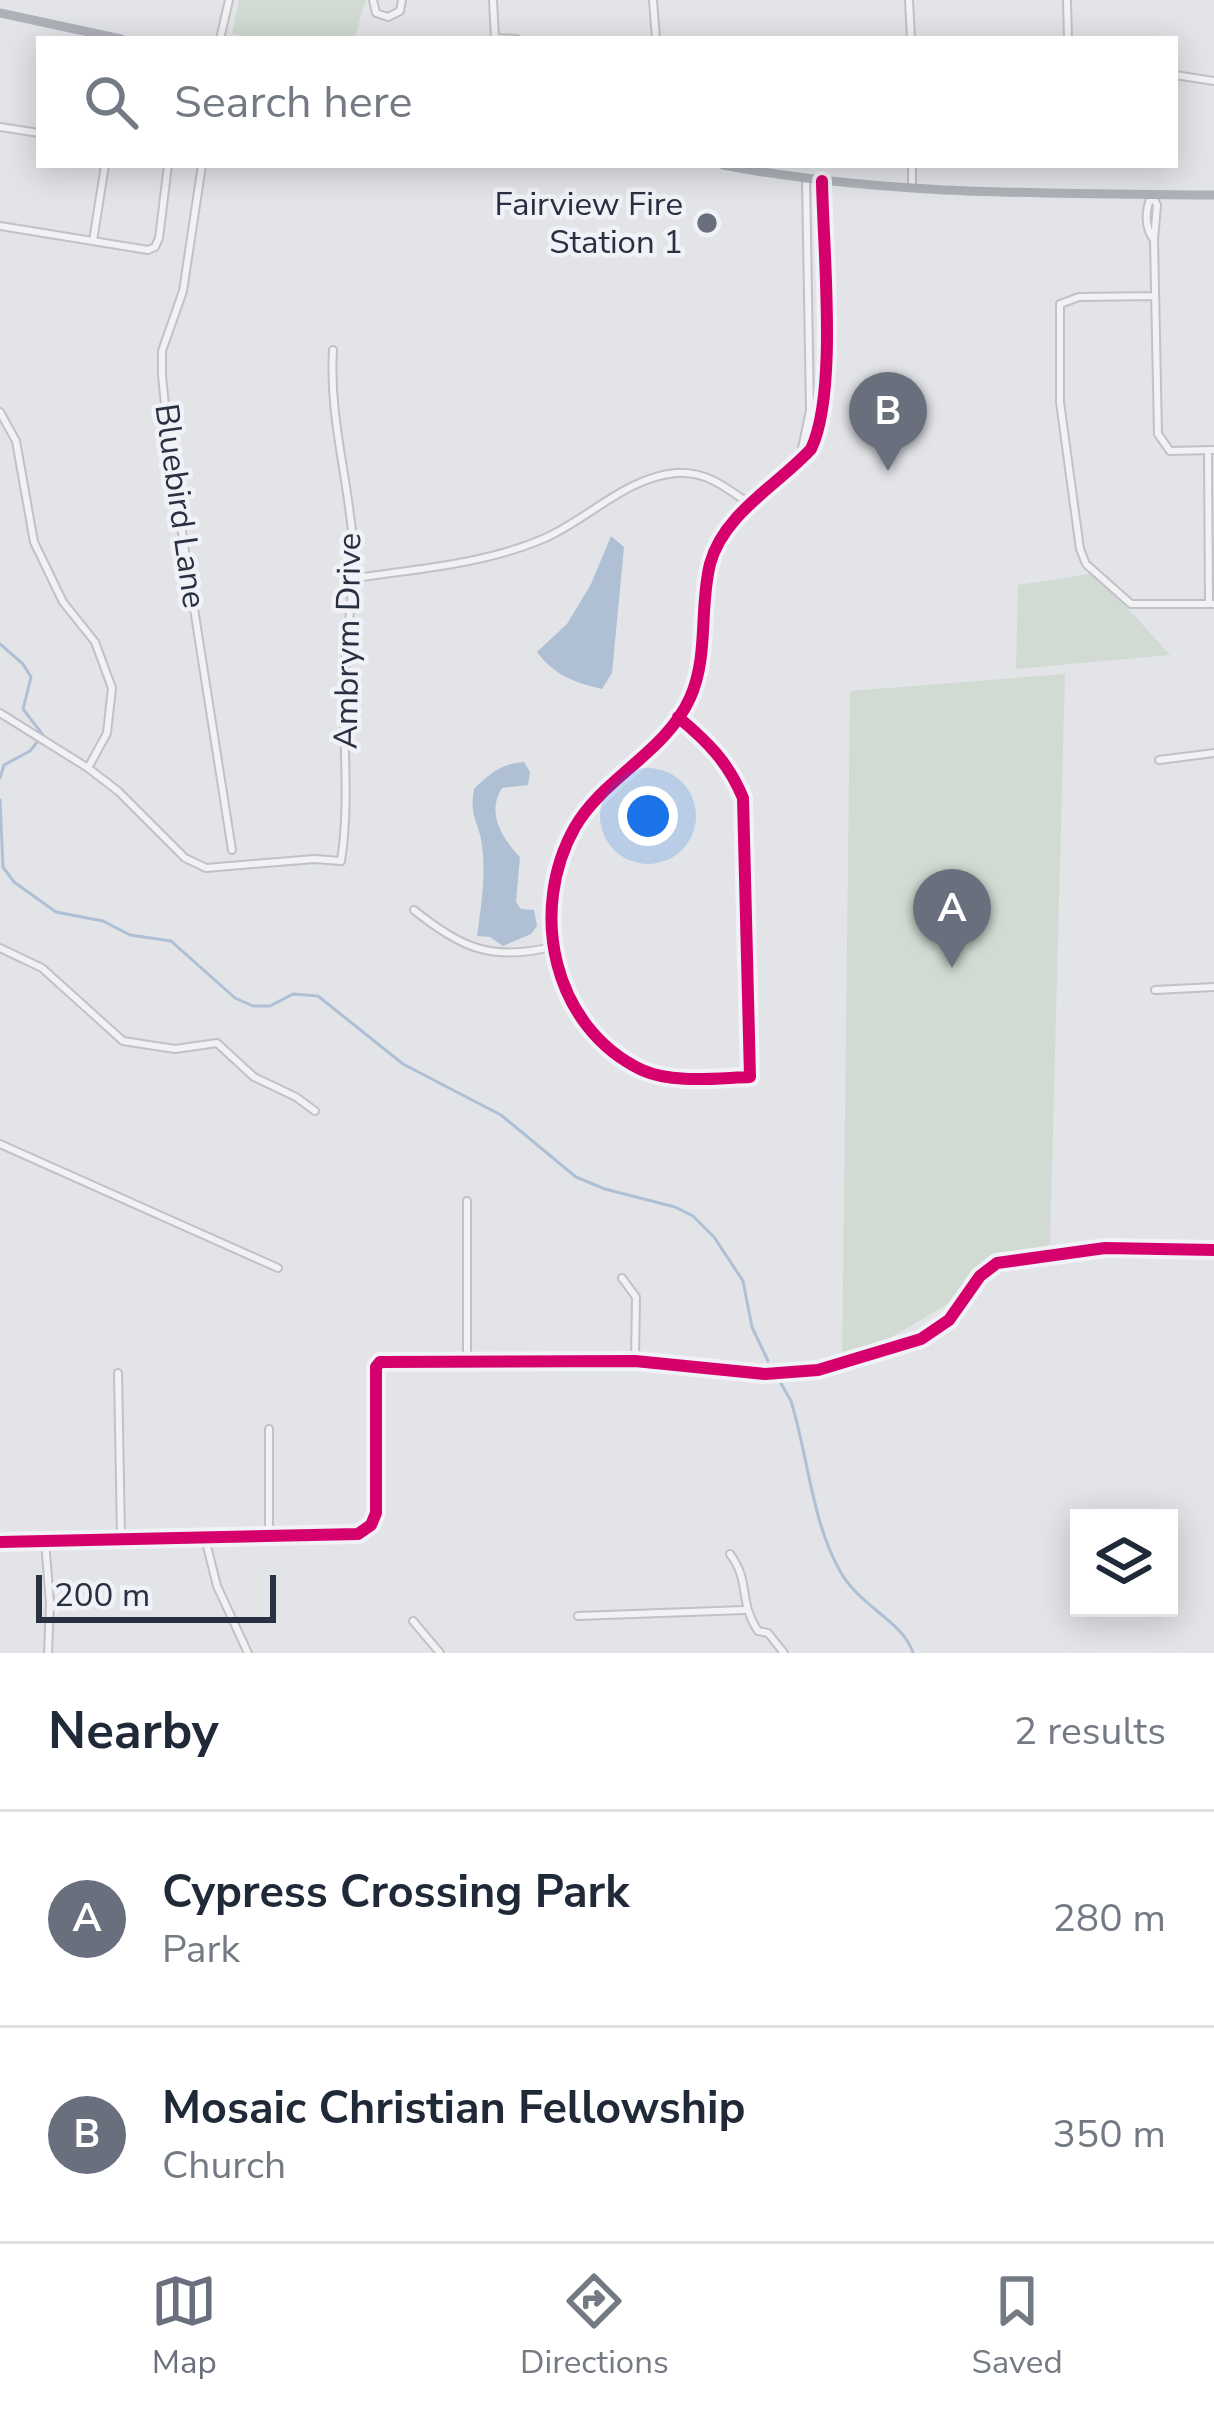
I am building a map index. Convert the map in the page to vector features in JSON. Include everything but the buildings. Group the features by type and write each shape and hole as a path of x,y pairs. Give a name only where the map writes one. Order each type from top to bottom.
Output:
{"main road":[{"path":"0,13 68,34"},
{"path":"740,168 912,190 1214,195"}],"street":[{"path":"221,36 229,0"},
{"path":"373,0 376,13 388,17 400,11 402,0"},
{"path":"494,0 495,36"},
{"path":"653,0 656,36"},
{"path":"909,0 911,36"},
{"path":"1067,0 1068,36"},
{"path":"1178,75 1214,81"},
{"path":"0,127 36,133"},
{"path":"93,241 105,168"},
{"path":"0,226 148,250 155,247 168,168"},
{"name":"Bluebird Lane","path":"202,168 183,291 162,351 162,374 170,456 232,850"},
{"path":"912,168 912,190"},
{"path":"800,461 810,410 806,179"},
{"path":"678,717 717,750 743,798 750,1077 666,1077 607,1049 585,1025 564,988 549,920 555,881 578,822 662,740 689,700 701,664 710,564 731,523 812,449 824,416 822,181"},
{"path":"1153,194 1162,444 1169,451 1211,450 1212,604 1131,604 1085,564 1061,415 1060,304 1065,299 1155,296"},
{"name":"Ambrym Drive","path":"88,768 185,858 206,868 341,861 346,826 344,685 355,578 346,480 333,418 333,350"},
{"path":"0,412 16,441 34,542 63,602 95,642 112,688 107,733 88,768 0,713"},
{"path":"355,578 454,563 522,546 655,477 694,473 718,481 751,505"},
{"path":"1159,760 1214,753"},
{"path":"414,910 477,951 524,953 552,947"},
{"path":"0,948 42,968 123,1042 175,1049 217,1043 254,1077 296,1096 315,1111"},
{"path":"1155,990 1214,987"},
{"path":"0,1144 278,1268"},
{"path":"467,1202 467,1359"},
{"path":"0,1542 338,1536 365,1530 376,1513 376,1367 388,1361 635,1361 765,1374 842,1366 921,1339 949,1320 980,1276 997,1263 1102,1248 1214,1250"},
{"path":"622,1278 636,1297 635,1361"},
{"path":"118,1372 121,1537"},
{"path":"268,1429 269,1537"},
{"path":"205,1538 217,1586 248,1653"},
{"path":"45,1541 48,1653"},
{"path":"730,1554 744,1580 744,1610 758,1631 768,1633 784,1653"},
{"path":"578,1616 744,1610"},
{"path":"412,1621 440,1653"}],"shaded area":[{"path":"239,0 366,0 355,36 232,34"},
{"path":"1096,573 1170,655 1016,669 1018,585"},
{"path":"1065,674 1050,1244 842,1366 850,691"}],"water":[{"path":"611,536 624,547 612,673 602,689 566,677 537,652 567,624"},
{"path":"524,762 530,772 528,785 502,788 496,816 520,857 516,902 521,909 534,910 537,926 531,934 503,946 490,937 477,936 483,869 474,789 491,774"}],"waterway":[{"path":"0,644 31,677 23,709 43,735 30,751 4,765 0,778"},
{"path":"0,800 3,867 14,882 56,912 103,921 130,935 171,941 235,998 253,1006 270,1006 293,994 318,996 403,1064 501,1115 576,1177 693,1216 714,1237 743,1281 752,1327 768,1361"},
{"path":"779,1380 791,1401 817,1510 840,1571 900,1632 913,1653"}],"cycle path":[{"path":"678,717 689,726 699,735 716,753 743,798 750,1077 667,1077 642,1070 611,1051 587,1026 557,964 553,894 561,860 587,809 666,734 690,698 700,666 707,581 717,546 739,515 811,449 827,358 822,181"},
{"path":"0,1542 358,1534 371,1525 376,1513 376,1367 380,1362 635,1361 765,1374 818,1370 921,1339 949,1320 980,1276 997,1263 1105,1248 1214,1250"}],"place":[{"name":"Fairview Fire Station 1","path":"707,223"},
{"name":"Mosaic Christian Fellowship","path":"888,471"},
{"name":"Cypress Crossing Park","path":"952,968"}]}
